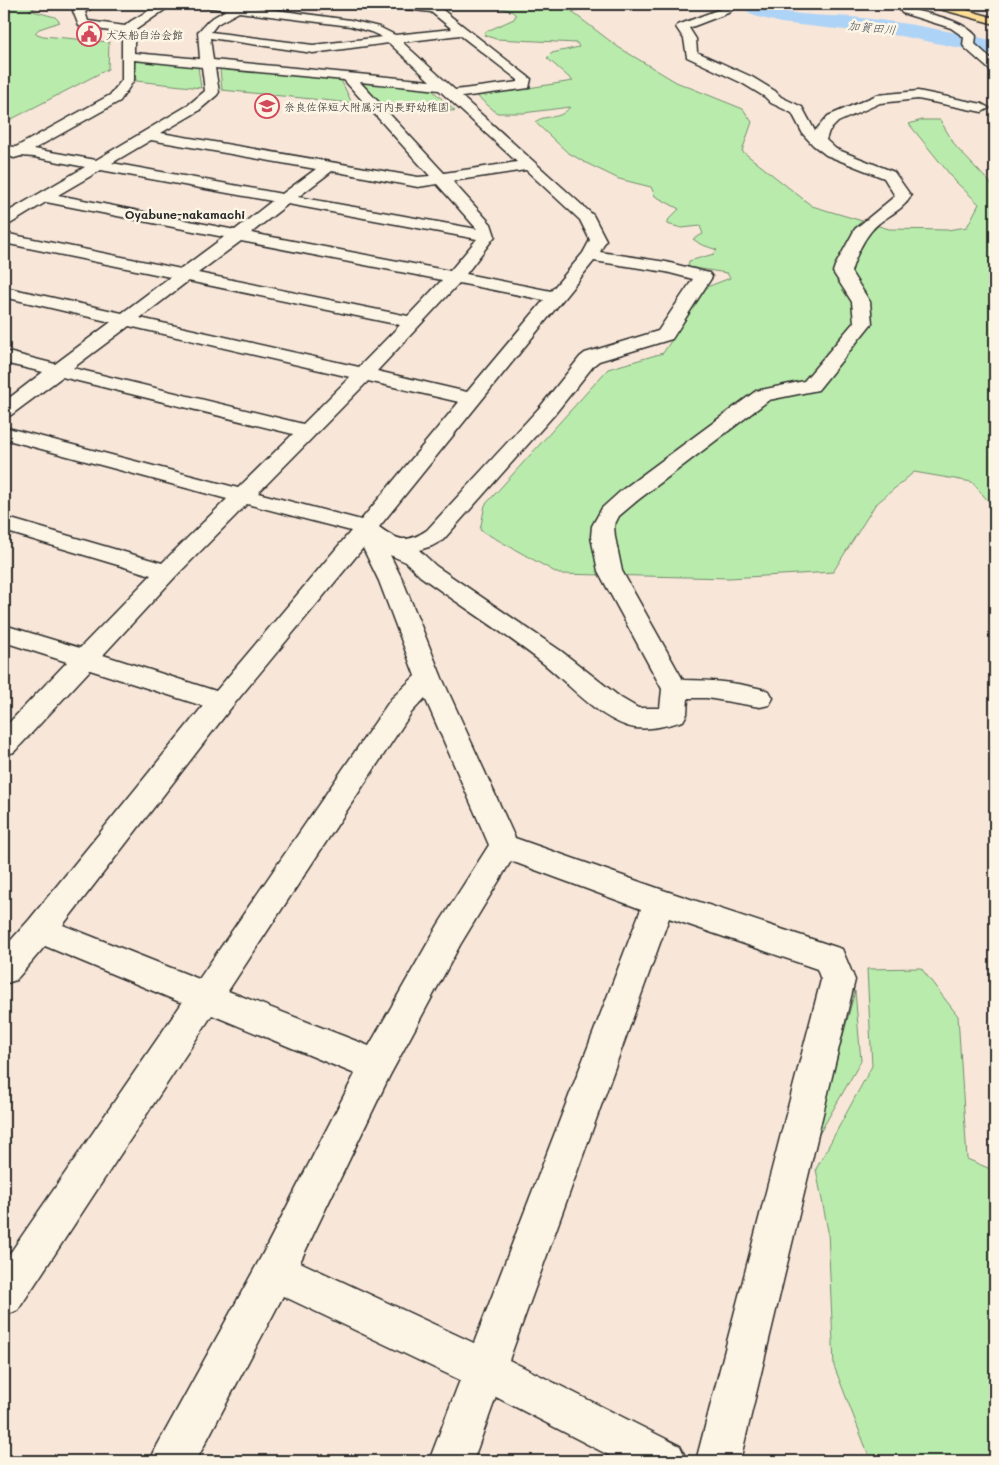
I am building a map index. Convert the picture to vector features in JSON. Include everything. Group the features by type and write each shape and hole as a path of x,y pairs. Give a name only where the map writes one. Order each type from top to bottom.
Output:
{"main road":[{"path":"933,4 995,21"}],"street":[{"path":"93,4 79,11 83,24 128,30"},
{"path":"4,159 11,150 116,98 128,80 128,30 135,23 168,4"},
{"path":"4,970 40,930 221,702 323,581 590,255 598,240 587,218 394,40 375,29 350,23 242,6 204,4"},
{"path":"128,56 448,90 524,85 525,80 431,7 387,4"},
{"path":"4,433 365,528 390,546 414,557 428,571 552,657 611,705 634,718 659,718 673,714 675,689 610,571 603,537 603,526 610,512 630,495 763,395 811,386 863,323 865,312 862,301 842,272 861,232 872,221 901,200 902,196 893,179 888,175 838,156 818,142 810,134 797,110 776,100 747,80 691,54 690,39 682,27 724,11 727,9 728,4"},
{"path":"902,4 906,12 955,26 970,36 970,45 995,68"},
{"path":"4,221 96,164 192,109 212,92 209,64 205,60 204,34 206,28 242,6"},
{"path":"204,34 313,49 462,31"},
{"path":"4,744 167,572 364,374 454,278 474,255 487,236 485,227 349,78"},
{"path":"818,142 823,130 833,119 877,98 918,95 986,111 985,93"},
{"path":"148,135 418,182 528,165"},
{"path":"11,150 487,236"},
{"path":"4,412 328,167"},
{"path":"43,197 555,297"},
{"path":"4,238 411,322"},
{"path":"390,546 413,546 426,542 435,535 547,411 587,361 592,357 665,335 703,277 699,274 684,271 590,255"},
{"path":"4,292 472,399"},
{"path":"4,357 306,431"},
{"path":"4,524 167,572"},
{"path":"365,528 391,581 429,678 504,846 659,902 830,959 838,980 718,1461"},
{"path":"4,634 221,702"},
{"path":"4,1296 401,706 429,678"},
{"path":"675,689 707,689 760,698"},
{"path":"172,1461 275,1271 377,1066 449,935 504,846"},
{"path":"451,1461 659,902"},
{"path":"40,930 377,1066"},
{"path":"275,1271 486,1370 665,1461"}],"green space":[{"path":"4,4 45,4 29,10 55,17 60,22 39,29 35,33 43,36 109,42 108,69 4,123"},
{"path":"476,4 590,5 572,12 618,47 676,82 743,109 752,122 742,151 812,206 889,229 947,230 967,227 979,204 956,182 909,124 922,120 940,120 956,147 995,188 995,509 972,482 914,472 875,505 833,572 729,578 559,574 480,530 485,505 608,369 663,353 707,287 730,278 727,273 688,267 689,261 714,254 717,250 700,244 693,239 703,234 700,226 682,228 667,224 669,219 679,209 655,196 651,187 619,179 567,152 535,122 539,119 557,116 566,112 570,107 523,113 497,113 477,96 573,81 547,58 552,53 579,47 577,43 496,39 484,35 485,32 514,19 516,15 503,8"},
{"path":"142,60 198,67 201,88 136,81 134,62"},
{"path":"220,69 341,80 352,103 222,90"},
{"path":"361,82 431,89 455,111 382,107"},
{"path":"921,968 958,1016 967,1159 995,1171 995,1461 879,1461 869,1456 834,1366 828,1231 816,1169 872,1066 867,969"},
{"path":"855,991 861,1061 814,1143"}],"waterway":[{"name":"加賀田川","path":"751,4 762,12 785,18 901,29 939,35 995,48"}],"place":[{"name":"大矢船自治会館","path":"89,34"},
{"name":"奈良佐保短大附属河内長野幼稚園","path":"267,106"}],"district":[{"name":"Oyabune-nakamachi","path":"185,214"}]}
